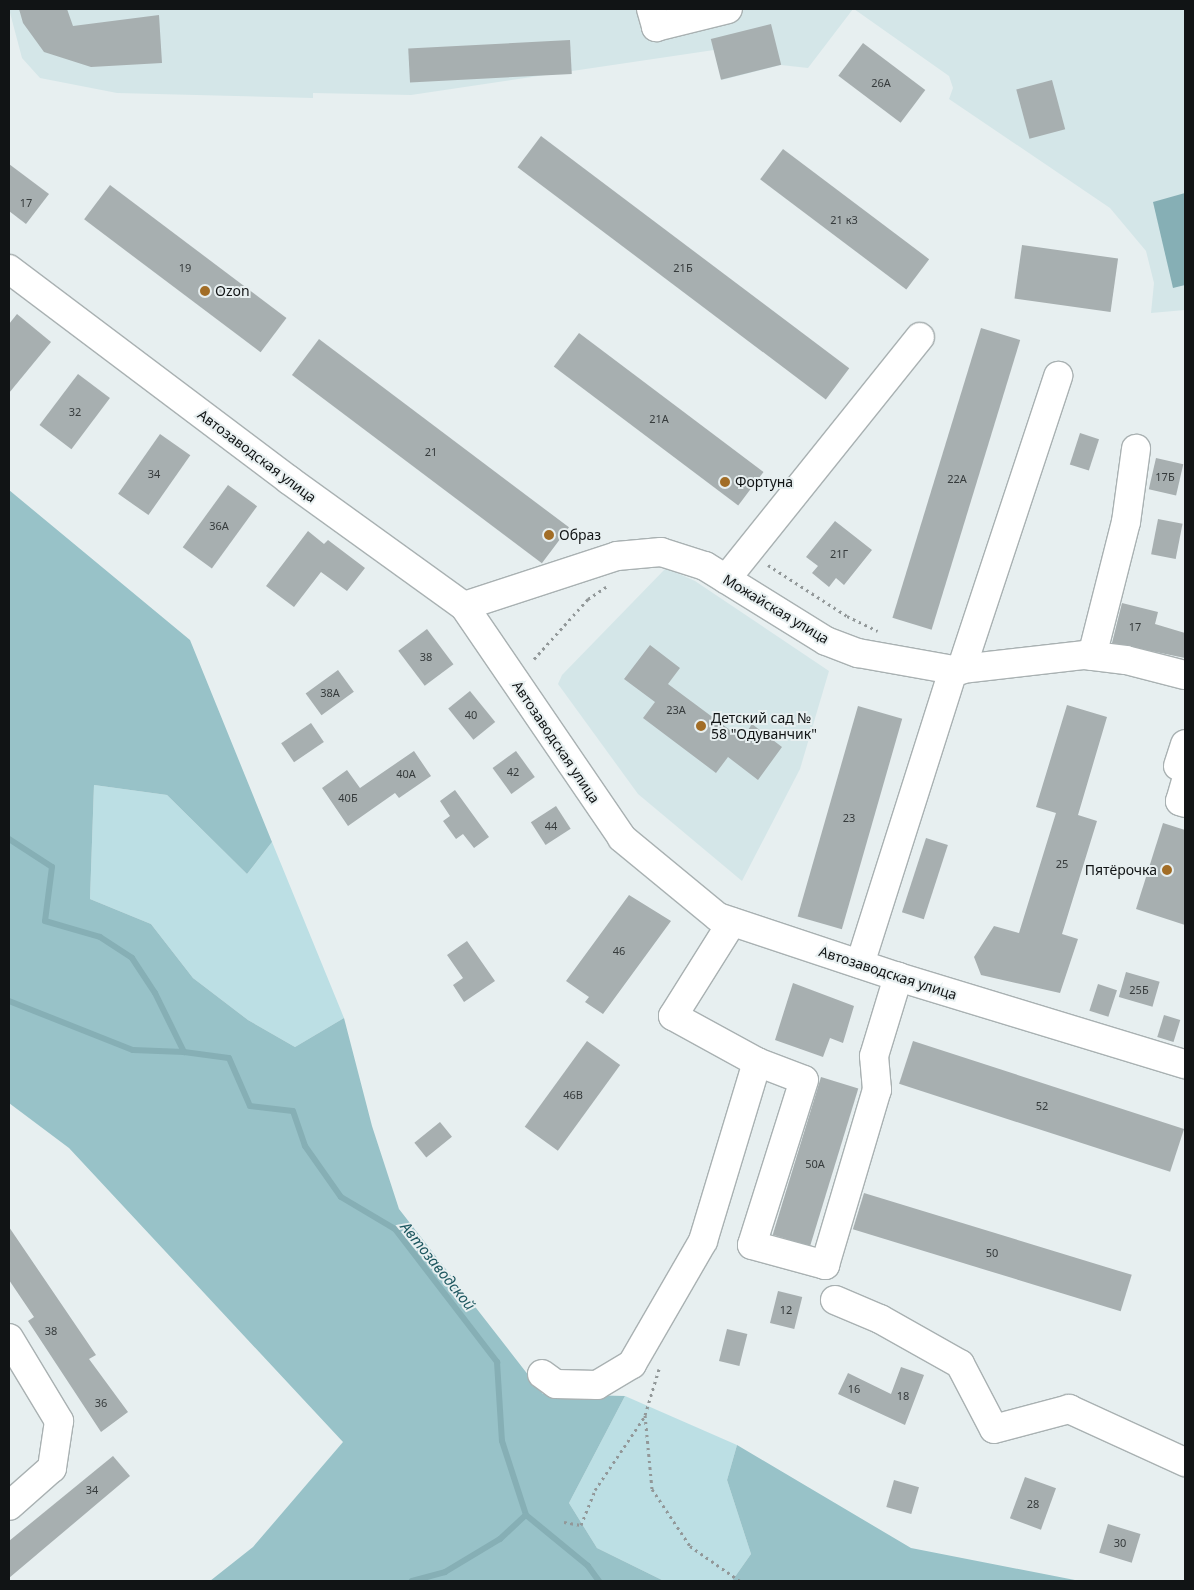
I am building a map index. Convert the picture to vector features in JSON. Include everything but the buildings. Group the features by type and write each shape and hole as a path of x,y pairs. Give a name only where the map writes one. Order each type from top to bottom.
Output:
{"street":[{"path":"651,9 656,27 728,9"},
{"name":"Автозаводская улица","path":"9,270 288,480 464,606 622,838 718,917 898,977 1185,1064"},
{"path":"726,579 920,337"},
{"path":"860,964 957,670 1058,376"},
{"path":"1092,656 1126,522 1136,449"},
{"name":"Можайская улица","path":"464,606 617,556 661,552 705,566 826,641 858,653 957,670 1092,656 1126,660 1185,675"},
{"path":"1183,765 1180,801 1185,803"},
{"path":"732,922 674,1016 757,1062 804,1080 752,1245 825,1265 877,1090 874,1056 898,977"},
{"path":"542,1374 556,1384 598,1385 632,1364 703,1241 757,1062"},
{"path":"835,1300 880,1319 960,1364 994,1429 1069,1409 1185,1462"},
{"path":"9,1338 59,1421 52,1468 9,1506"}],"path":[{"path":"747,552 847,616 888,635"},
{"path":"534,658 588,599 612,582"},
{"path":"564,1522 581,1525 595,1490 645,1416 661,1361"},
{"path":"645,1416 652,1489 690,1546 740,1581"}],"shaded area":[{"path":"9,9 853,9 808,68 781,65 722,80 714,50 411,95 313,93 313,98 117,93 40,78 22,58"},
{"path":"854,9 1185,9 1185,310 1151,313 1154,283 1146,251 1110,208 949,99 953,88 949,76"},
{"path":"1185,193 1185,285 1173,288 1153,202"},
{"path":"9,490 190,640 272,842 247,874 167,795 94,785 90,899 151,924 193,978 248,1020 295,1047 344,1018 372,1126 399,1209 543,1394 625,1396 569,1503 597,1548 664,1581 210,1581 253,1547 343,1442 69,1148 9,1103"},
{"name":"Детский сад № 58 \"Одуванчик\"","path":"666,568 695,581 829,671 800,769 742,881 638,794 558,684 562,675"},
{"path":"94,785 167,795 247,874 272,842 344,1018 295,1047 248,1020 193,978 151,924 90,899"},
{"path":"625,1396 737,1445 727,1480 751,1554 732,1581 664,1581 597,1548 569,1503"},
{"path":"737,1445 911,1548 1080,1581 732,1581 751,1554 727,1480"}],"waterway":[{"name":"Автозаводской","path":"9,839 52,867 45,921 100,937 132,958 155,993 184,1052 229,1058 250,1106 293,1111 305,1146 341,1197 395,1229 497,1362 502,1441 526,1515 588,1566 599,1581"},
{"path":"9,1001 133,1050 184,1052"},
{"path":"412,1581 445,1572 500,1539 526,1515"}],"place":[{"name":"Ozon","path":"205,291"},
{"name":"Фортуна","path":"725,482"},
{"name":"Образ","path":"549,535"},
{"name":"Детский сад № 58 \"Одуванчик\"","path":"701,726"},
{"name":"Пятёрочка","path":"1167,870"}]}
